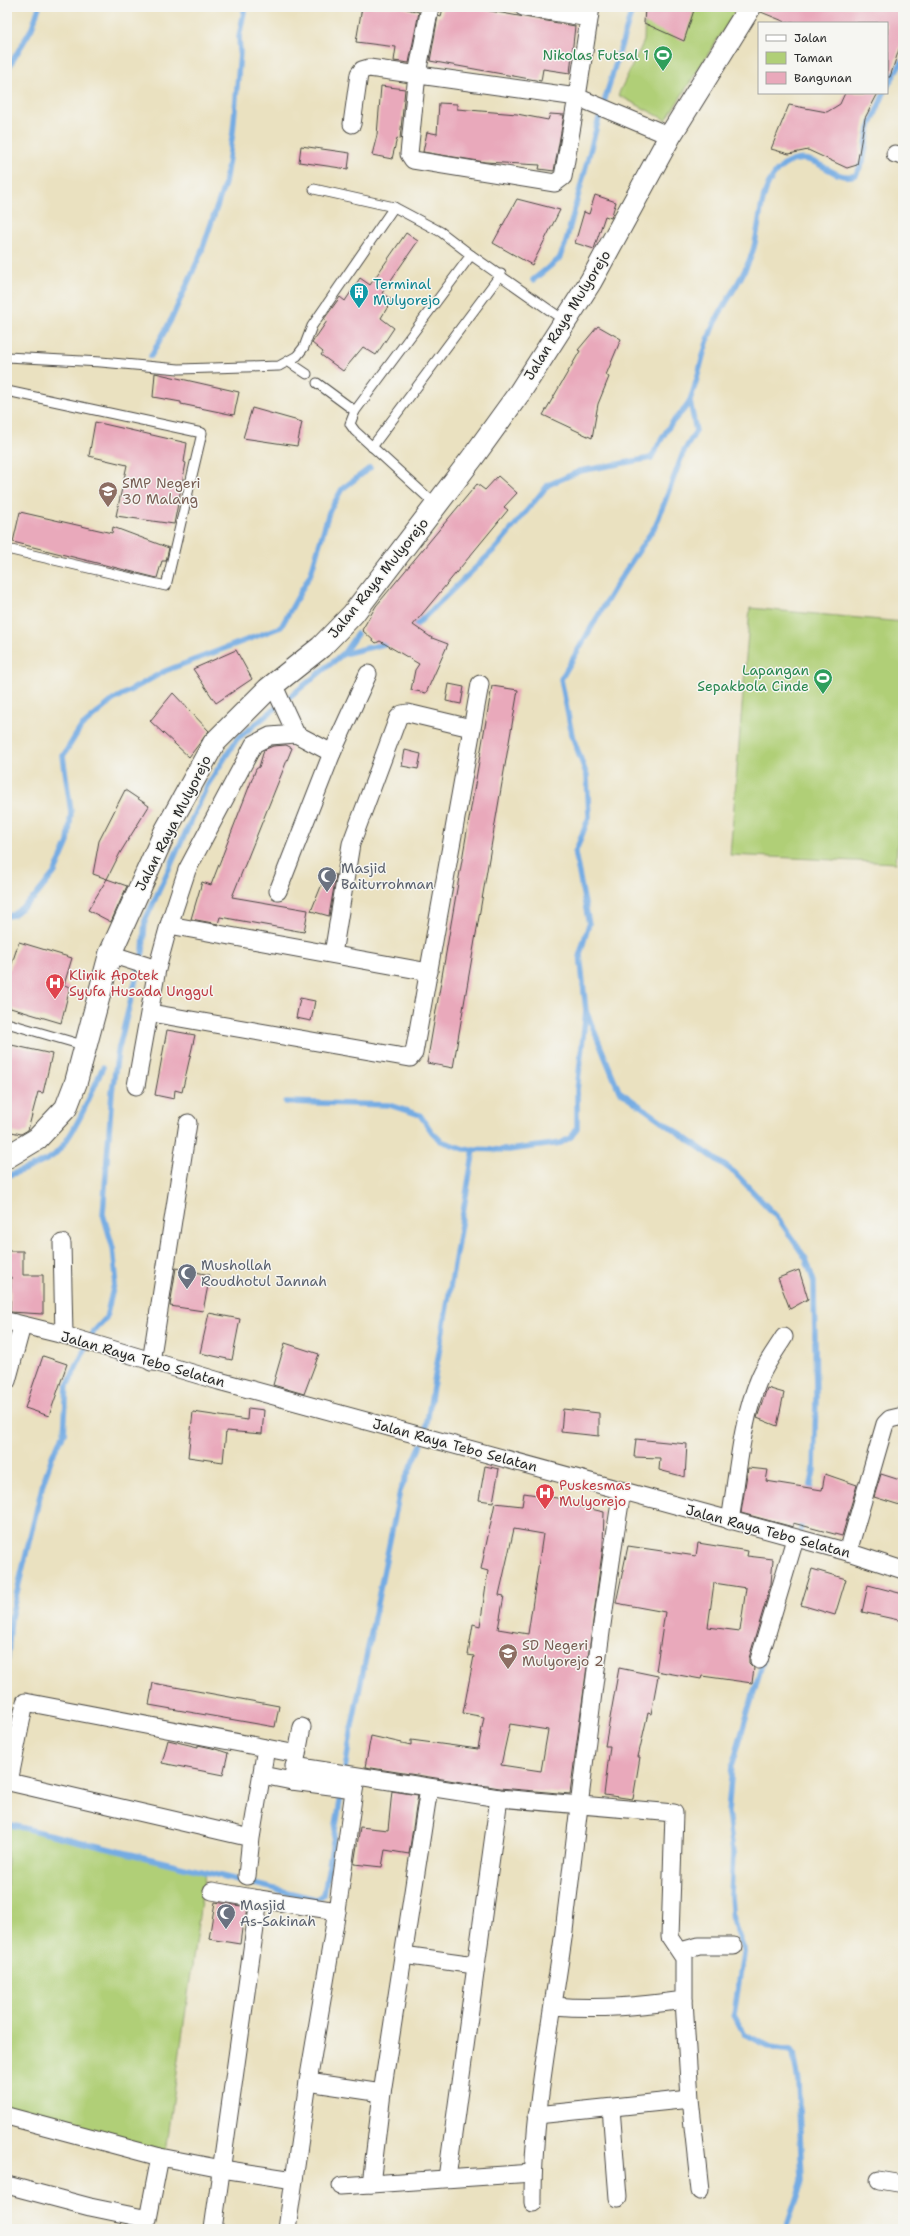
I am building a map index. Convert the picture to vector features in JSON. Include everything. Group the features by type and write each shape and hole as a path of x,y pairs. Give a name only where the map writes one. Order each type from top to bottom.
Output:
{"main road":[{"name":"Jalan Raya Mulyorejo","path":"7,1157 37,1139 66,1108 76,1082 86,1046 120,958 165,832 214,743 276,691 336,632 436,505 520,392 591,281 670,136 750,7"}],"street":[{"path":"430,7 417,74 409,154 413,160 555,182 563,177 590,12 523,7"},
{"path":"352,124 359,74 362,70 369,68 577,96 670,136"},
{"path":"278,891 332,753 368,674"},
{"path":"151,1013 410,1058 414,1053 480,684"},
{"path":"276,691 296,734"},
{"path":"333,954 351,844 398,718 402,714 408,713 471,728"},
{"path":"136,1086 151,1013 152,968 169,925 187,870 254,744 270,736 296,734 332,753"},
{"path":"169,925 429,972"},
{"path":"120,958 152,968"},
{"path":"151,1362 188,1123"},
{"path":"62,1242 70,1337"},
{"path":"7,1381 15,1323"},
{"name":"Jalan Raya Tebo Selatan","path":"15,1323 70,1337 151,1362 795,1539 848,1552 903,1570"},
{"path":"730,1520 746,1422 754,1395 760,1376 784,1338"},
{"path":"848,1552 885,1424 890,1419 903,1416"},
{"path":"533,2203 533,2173 537,2115 554,2006 622,1491"},
{"path":"759,1660 795,1539"},
{"path":"251,1838 9,1782 25,1702 266,1748 295,1767 355,1783 429,1788 499,1798 674,1813 670,1937 684,1958 684,2000 690,2100 700,2190"},
{"path":"295,1767 302,1727"},
{"path":"247,1876 251,1838 266,1748"},
{"path":"262,1776 295,1767"},
{"path":"287,2229 308,2082 337,1911 355,1783"},
{"path":"371,2184 382,2093 429,1788"},
{"path":"447,2178 499,1798"},
{"path":"212,1891 337,1911"},
{"path":"213,2229 259,1899"},
{"path":"680,1950 699,1946 734,1946"},
{"path":"403,1955 475,1965"},
{"path":"554,2006 591,2009 622,2008 684,2000"},
{"path":"308,2082 382,2093"},
{"path":"537,2115 690,2100"},
{"path":"611,2108 618,2198"},
{"path":"7,2116 160,2157 222,2169 294,2180"},
{"path":"7,2185 147,2224 160,2157"},
{"path":"341,2186 533,2173"},
{"path":"880,2180 903,2184"}],"lane":[{"path":"314,189 394,207 441,232 471,255 501,274 566,321"},
{"path":"7,357 101,362 179,369 279,366 289,362 297,356 304,347 312,326 394,207"},
{"path":"436,505 354,431 350,424 355,411 471,255"},
{"path":"372,447 501,274"},
{"path":"289,362 307,374"},
{"path":"318,383 355,411"},
{"path":"7,391 202,433 166,586 7,549"},
{"path":"7,1023 86,1046"}],"green space":[{"name":"Nikolas Futsal 1","path":"645,7 738,7 666,120 618,95 644,41"},
{"name":"Lapangan Sepakbola Cinde","path":"750,608 903,622 903,769 896,863 730,855"},
{"path":"7,1824 205,1873 166,2152 7,2109"}],"building":[{"path":"362,7 400,7 419,12 409,63 394,61 396,47 356,42"},
{"path":"443,7 468,7 575,26 570,73 543,69 541,81 430,61 438,16 441,17"},
{"path":"645,7 695,7 684,41 644,23"},
{"path":"762,7 903,7 903,37 890,77 888,77 888,22 786,22 761,12"},
{"path":"381,86 405,89 400,139 397,138 392,159 372,155 377,135"},
{"path":"845,94 877,94 865,118 857,165 847,168 808,150 789,154 771,149 789,105 827,112 840,104"},
{"path":"439,103 457,104 457,109 517,114 548,120 550,114 564,115 554,171 539,169 540,165 485,162 423,152 427,132 437,134"},
{"path":"301,146 350,153 348,169 299,162"},
{"path":"595,195 616,202 611,218 605,216 594,249 575,243 584,212 589,214"},
{"path":"517,199 560,210 532,265 493,243"},
{"name":"Terminal Mulyorejo","path":"406,233 418,241 382,293 392,300 381,318 394,328 376,355 363,347 343,371 321,355 323,352 312,343 327,321 324,319 340,297 345,301 360,278 370,285"},
{"path":"598,326 621,339 606,375 609,377 598,404 592,438 543,415 580,351 578,350"},
{"path":"155,373 239,392 234,415 153,397"},
{"path":"252,408 302,422 297,446 243,438"},
{"path":"95,422 187,443 184,462 186,463 174,524 116,516 127,465 89,456"},
{"path":"498,476 517,493 504,507 508,510 413,625 432,638 448,644 426,693 411,690 415,670 419,664 380,641 376,643 362,630 376,606 477,484 485,490"},
{"path":"20,512 112,533 113,527 169,548 166,561 162,561 157,578 13,542"},
{"path":"236,650 252,679 216,703 193,669"},
{"path":"449,684 464,687 461,704 446,701"},
{"path":"492,686 518,690 453,1068 427,1063"},
{"path":"173,693 209,731 189,757 150,721"},
{"path":"286,745 292,748 232,897 308,910 304,932 220,917 218,924 191,919 202,882 211,885 256,769 259,767 264,750 273,746"},
{"path":"405,750 421,754 418,769 402,766"},
{"path":"125,790 149,806 120,853 107,879 93,874 99,841"},
{"name":"Masjid Baiturrohman","path":"327,872 336,875 329,916 311,911"},
{"path":"107,879 127,886 111,922 88,910"},
{"path":"19,942 72,958 64,985 70,987 61,1023 7,1007 7,969 10,969"},
{"path":"300,998 315,1001 311,1021 296,1018"},
{"path":"167,1030 195,1035 182,1092 175,1090 174,1099 155,1095"},
{"path":"7,1044 52,1054 43,1093 38,1092 28,1130 21,1134 7,1131"},
{"path":"7,1251 23,1251 23,1275 43,1275 43,1314 10,1312 11,1277 7,1277"},
{"name":"Mushollah Roudhotul Jannah","path":"176,1268 210,1275 203,1311 170,1306"},
{"path":"799,1270 808,1299 790,1309 778,1278"},
{"path":"209,1313 240,1319 232,1360 200,1353"},
{"path":"285,1343 319,1354 304,1394 273,1385"},
{"path":"43,1356 67,1364 49,1416 25,1408"},
{"path":"767,1388 784,1393 777,1426 757,1418"},
{"path":"248,1408 264,1410 262,1434 226,1431 223,1462 188,1457 193,1412 247,1420"},
{"path":"563,1409 599,1413 599,1436 561,1432"},
{"path":"636,1439 687,1444 685,1477 659,1470 660,1458 634,1457"},
{"path":"485,1466 499,1469 493,1502 479,1500"},
{"path":"748,1468 768,1470 766,1481 822,1490 825,1474 857,1485 842,1536 793,1523 793,1527 741,1513"},
{"path":"881,1474 903,1481 903,1506 874,1497"},
{"path":"524,1493 570,1500 569,1504 604,1512 603,1546 570,1794 500,1788 365,1767 371,1736 411,1745 411,1740 478,1749 484,1717 463,1713 474,1656 468,1655 473,1624 480,1626 488,1571 481,1569 495,1503 522,1506","holes":["514,1529 543,1534 528,1634 498,1629 504,1596 499,1595","510,1724 548,1730 541,1771 501,1765"]},
{"path":"698,1543 748,1551 747,1556 773,1559 771,1584 749,1658 749,1663 754,1668 752,1683 702,1676 701,1679 656,1671 665,1612 616,1603 628,1546 696,1556","holes":["714,1583 746,1588 740,1631 708,1627"]},
{"path":"812,1569 846,1579 835,1615 801,1605"},
{"path":"868,1585 903,1594 903,1621 862,1612"},
{"path":"619,1668 658,1676 651,1714 648,1713 638,1757 640,1757 633,1799 604,1795 610,1746 605,1746"},
{"path":"153,1683 279,1706 275,1727 149,1705"},
{"path":"168,1740 198,1747 198,1745 212,1748 228,1753 223,1775 162,1763"},
{"path":"392,1791 418,1795 409,1854 385,1850 382,1867 354,1864 360,1827 388,1830"},
{"name":"Masjid As-Sakinah","path":"215,1902 248,1907 246,1921 243,1921 240,1944 209,1939"}],"waterway":[{"path":"7,70 32,28 39,7"},
{"path":"151,356 172,318 201,253 225,183 233,132 240,53 239,37 245,7"},
{"path":"533,280 559,259 565,245 597,125 633,7"},
{"path":"888,85 903,60"},
{"path":"410,631 496,548 548,485 580,471 651,458 668,428 687,406 690,400 711,331 751,257 762,203 769,182 775,173 783,166 794,160 804,159 838,174 847,176 856,175 863,161 869,129 884,94"},
{"path":"286,1102 389,1105 420,1115 432,1132 441,1141 464,1149 509,1150 561,1143 571,1137 577,1128 577,1090 586,1011 580,954 589,924 575,853 589,817 587,776 572,735 561,679 618,582 656,525 683,453 696,431 690,401"},
{"path":"7,916 13,915 35,897 55,872 68,842 71,812 63,756 81,727 113,700 165,671 281,627 311,573 329,512 342,489 370,468"},
{"path":"343,654 357,634"},
{"path":"7,1666 11,1617 43,1483 53,1454 64,1434 67,1386 94,1331 106,1318 116,1276 113,1248 103,1214 112,1092 118,1051 143,951 145,921 207,786 237,739 343,654 392,641"},
{"path":"586,1011 619,1091 734,1172 778,1218 806,1259 814,1282 816,1398 814,1470 809,1494"},
{"path":"7,1176 44,1162 54,1155 69,1137 82,1114 103,1067"},
{"path":"426,1428 474,1149"},
{"path":"345,1769 352,1726 400,1491 421,1445"},
{"path":"800,1531 803,1518"},
{"path":"763,1661 732,1766 728,1812 733,1852 731,1896 733,1923 744,1948 734,2015 744,2034 771,2047 791,2050 793,2053 798,2081 802,2181 786,2229"},
{"path":"7,1824 316,1899 324,1894 341,1796"}],"place":[{"name":"Nikolas Futsal 1","path":"663,72"},
{"name":"Terminal Mulyorejo","path":"359,309"},
{"name":"SMP Negeri 30 Malang","path":"108,508"},
{"name":"Lapangan Sepakbola Cinde","path":"823,695"},
{"name":"Masjid Baiturrohman","path":"327,893"},
{"name":"Klinik Apotek Syufa Husada Unggul","path":"55,1000"},
{"name":"Mushollah Roudhotul Jannah","path":"187,1290"},
{"name":"Puskesmas Mulyorejo","path":"545,1510"},
{"name":"SD Negeri Mulyorejo 2","path":"508,1670"},
{"name":"Masjid As-Sakinah","path":"226,1930"}]}
